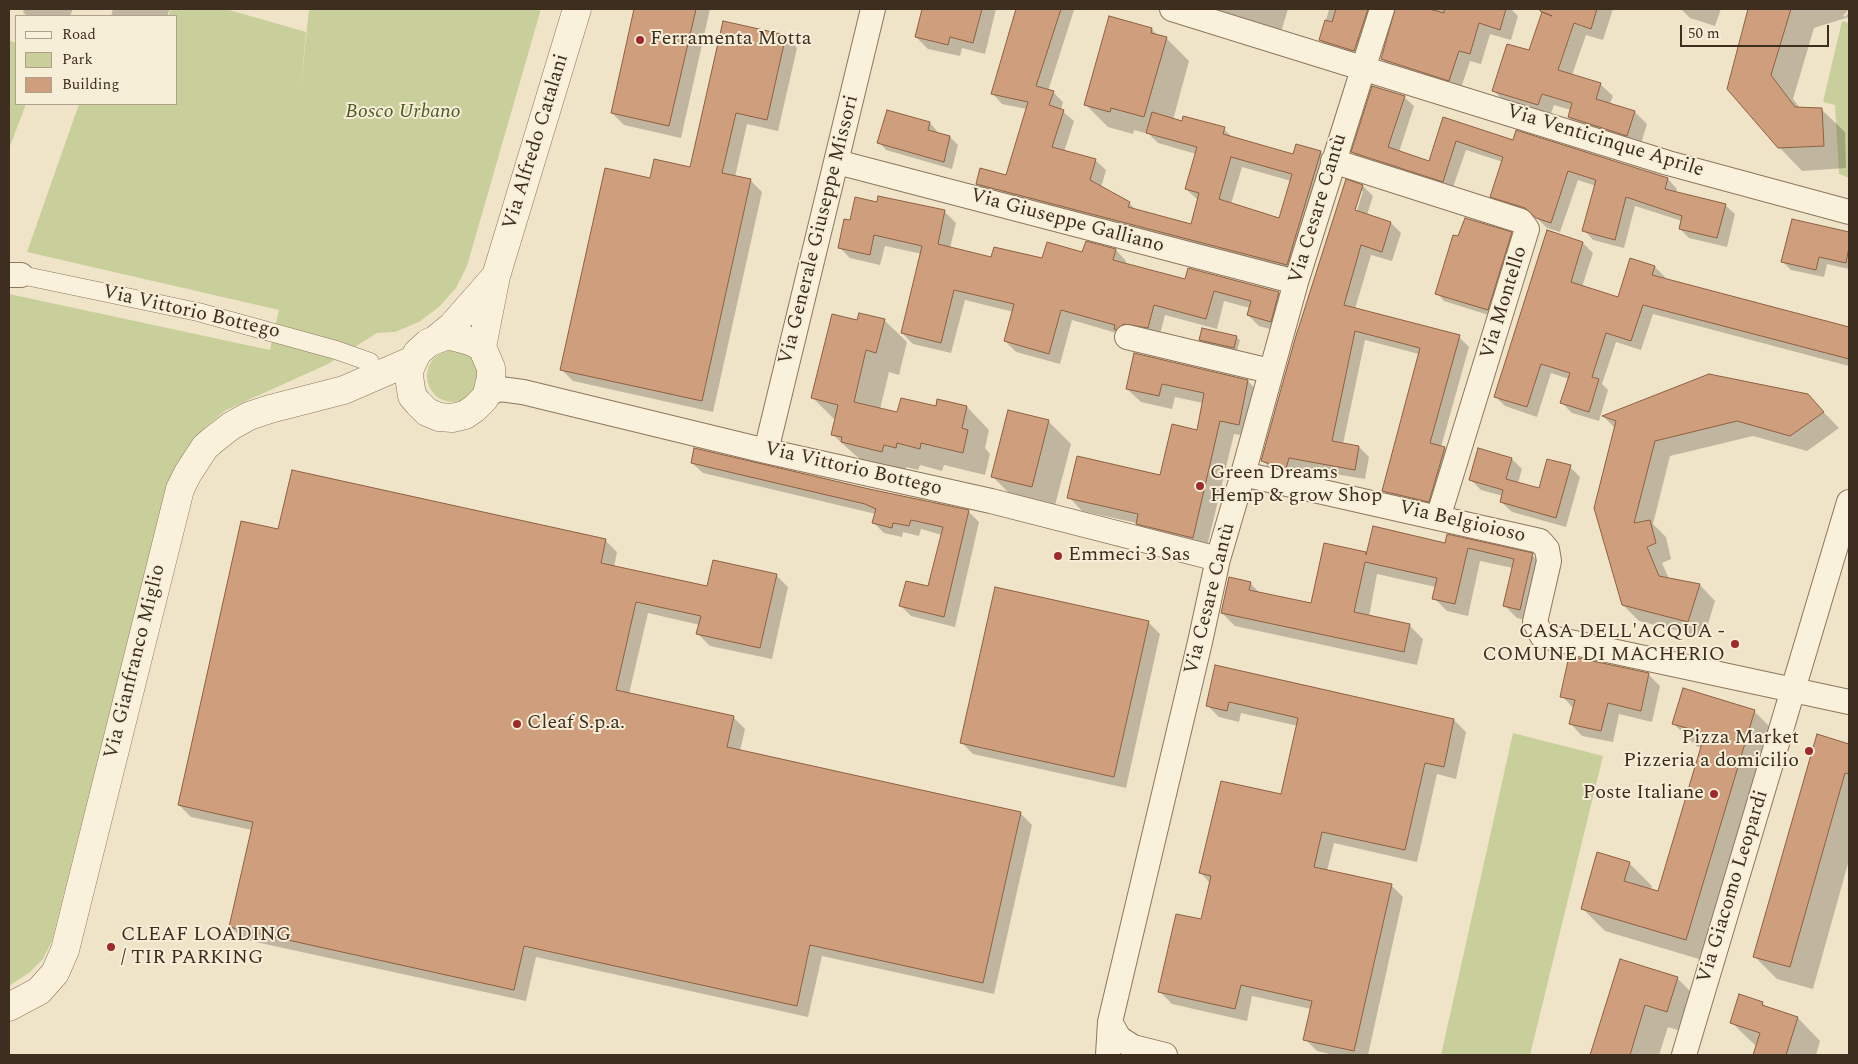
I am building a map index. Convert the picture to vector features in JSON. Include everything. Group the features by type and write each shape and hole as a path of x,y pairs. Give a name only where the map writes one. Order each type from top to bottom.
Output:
{"street":[{"name":"Via Alfredo Catalani","path":"482,347 496,276 577,9"},
{"name":"Via Generale Giuseppe Missori","path":"766,451 873,9"},
{"name":"Via Venticinque Aprile","path":"1172,9 1668,163 1849,212"},
{"name":"Via Cesare Cantù","path":"1108,1055 1110,1022 1218,559 1296,282 1382,9"},
{"name":"Via Montello","path":"1333,161 1521,221 1527,229 1438,518"},
{"name":"Via Giuseppe Galliano","path":"837,162 1296,282"},
{"name":"Via Vittorio Bottego","path":"15,275 198,312 336,350 370,362"},
{"name":"Via Alfredo Catalani","path":"436,339 452,326 496,276"},
{"path":"447,335 458,337 482,347 491,368 491,378 487,394 475,408 464,415 452,418 439,417 427,412 412,396 409,376 413,360 428,343 447,335"},
{"path":"1126,337 1270,371"},
{"name":"Via Gianfranco Miglio","path":"9,1007 40,991 55,973 65,950 178,498 188,473 205,447 231,426 249,416 344,390 413,360"},
{"name":"Via Gianfranco Miglio","path":"344,390 388,387 412,396"},
{"name":"Via Vittorio Bottego","path":"487,394 500,389 523,392 766,451 991,501 1218,559"},
{"name":"Via Belgioioso","path":"1243,474 1540,541 1547,549 1549,561 1535,622 1542,636 1849,702"},
{"name":"Via Giacomo Leopardi","path":"1684,1055 1849,502"},
{"path":"1110,1022 1119,1038 1133,1047 1165,1055"}],"green space":[{"name":"Bosco Urbano","path":"171,9 226,9 306,32 300,94 309,9 541,9 467,266 456,288 440,306 419,322 395,332 377,333 328,364 226,410 203,429 185,453 167,485 52,941 43,959 30,972 9,986 9,294 270,350 279,310 27,252 79,105 178,105 178,15 168,15"},
{"path":"1842,21 1849,23 1849,178 1839,174 1835,105 1823,102"},
{"path":"9,40 15,43 15,105 26,105 9,149"},
{"path":"453,350 467,354 475,362 479,376 475,390 467,398 453,402 439,398 431,390 427,376 431,362 439,354"},
{"path":"1513,733 1603,756 1530,1055 1441,1055"}],"building":[{"path":"634,9 696,9 669,126 611,113"},
{"path":"922,9 982,9 973,43 950,37 948,45 915,37"},
{"path":"1016,9 1061,9 1036,86 1054,91 1049,105 1064,110 1052,147 1096,159 1090,180 1130,202 1128,207 1191,224 1199,193 1185,189 1197,147 1146,133 1152,112 1182,121 1183,116 1225,127 1223,134 1293,154 1296,144 1321,151 1287,265 976,184 980,168 1006,175 1028,102 991,94","holes":["1231,157 1292,174 1279,218 1219,199"]},
{"path":"1336,9 1368,9 1354,51 1319,40 1325,20 1332,22"},
{"path":"1395,9 1429,9 1444,13 1444,9 1506,9 1500,30 1479,23 1470,54 1459,51 1449,81 1381,59"},
{"path":"1540,9 1597,9 1591,29 1574,23 1558,70 1601,83 1596,99 1635,111 1627,136 1568,117 1572,103 1542,94 1538,105 1492,91 1507,44 1529,50 1542,12 1552,16 1540,11"},
{"path":"1748,9 1791,9 1771,75 1795,107 1822,108 1824,146 1778,148 1727,89"},
{"path":"1109,16 1152,28 1151,33 1167,37 1144,117 1111,108 1110,112 1084,105"},
{"path":"723,21 786,35 767,120 736,113 722,173 751,179 702,401 560,370 605,168 650,178 654,159 690,167"},
{"path":"1372,86 1405,96 1388,147 1429,161 1443,117 1513,140 1516,130 1668,178 1665,189 1726,204 1717,238 1679,229 1682,216 1626,197 1615,240 1582,231 1596,180 1568,171 1551,223 1536,218 1525,208 1490,197 1503,157 1456,141 1443,182 1351,152"},
{"path":"887,110 930,122 928,130 950,136 944,162 877,143"},
{"path":"1346,179 1363,185 1355,210 1391,222 1382,252 1361,245 1344,305 1460,335 1430,443 1445,447 1429,502 1382,491 1420,348 1355,331 1332,441 1359,446 1355,470 1289,458 1286,469 1261,461 1295,339"},
{"path":"878,196 945,210 938,244 991,257 994,247 1042,258 1047,242 1082,252 1086,241 1116,249 1113,260 1185,279 1188,268 1279,292 1271,322 1247,315 1251,301 1214,291 1206,319 1154,305 1148,328 1124,324 1116,330 1114,329 1115,325 1061,310 1049,354 1004,341 1014,304 954,290 941,343 901,333 922,246 874,235 870,255 838,248 844,219 850,220 855,197 877,202"},
{"path":"1465,218 1512,232 1488,310 1435,294 1453,235 1458,236"},
{"path":"1792,219 1849,232 1846,263 1819,257 1816,270 1781,262"},
{"path":"1547,230 1583,242 1571,282 1618,297 1630,258 1655,266 1652,275 1849,327 1849,359 1643,305 1631,341 1606,333 1592,377 1599,379 1589,412 1560,403 1570,373 1541,364 1527,407 1494,397"},
{"path":"859,313 885,319 876,353 866,350 854,402 897,412 901,398 936,406 937,399 967,406 962,428 968,430 963,453 921,443 920,449 897,443 896,448 884,445 882,452 841,442 842,437 831,435 838,405 811,398 832,314 857,320"},
{"path":"1202,328 1237,336 1234,348 1199,340"},
{"path":"1134,353 1248,380 1239,425 1220,421 1193,538 1136,524 1138,514 1067,498 1077,456 1160,475 1172,424 1197,430 1204,393 1162,384 1159,396 1126,389"},
{"path":"1709,374 1808,394 1824,412 1790,436 1737,421 1655,441 1634,523 1650,520 1656,543 1647,547 1659,576 1700,584 1688,622 1622,605 1594,508 1616,421 1602,416"},
{"path":"1008,410 1049,420 1032,487 991,477"},
{"path":"694,448 869,489 969,510 944,617 899,606 906,581 928,586 943,527 911,520 909,526 893,523 892,528 872,523 876,509 865,504 691,463"},
{"path":"1478,448 1512,458 1506,479 1539,488 1547,459 1571,465 1556,518 1500,502 1503,490 1469,480"},
{"path":"292,470 606,539 601,563 707,586 713,560 777,574 760,648 696,634 701,616 636,602 616,690 734,716 727,747 1021,812 983,983 810,945 797,1006 524,946 514,990 229,927 253,822 178,805 241,521 278,529"},
{"path":"1373,526 1445,543 1447,534 1533,553 1520,610 1503,606 1514,559 1468,548 1455,604 1432,599 1437,578 1365,562 1354,612 1410,624 1404,652 1221,613 1229,577 1251,582 1249,590 1311,603 1324,543 1366,552 1366,555"},
{"path":"995,587 1149,621 1114,777 960,743"},
{"path":"1569,656 1649,673 1641,711 1608,703 1601,731 1569,724 1575,700 1560,697"},
{"path":"1215,665 1454,719 1444,767 1425,763 1405,850 1322,832 1314,867 1392,884 1354,1051 1303,1040 1312,1001 1241,985 1235,1009 1158,992 1176,914 1201,919 1211,876 1199,873 1221,781 1281,794 1298,718 1229,702 1227,711 1206,706"},
{"path":"1683,688 1755,710 1686,940 1581,909 1597,852 1630,862 1624,881 1658,891 1705,733 1672,724"},
{"path":"1817,734 1849,744 1849,774 1845,773 1790,967 1753,957"},
{"path":"1620,959 1678,977 1667,1012 1645,1005 1630,1055 1590,1055"},
{"path":"1739,994 1763,1002 1762,1005 1798,1017 1786,1055 1753,1055 1760,1033 1730,1023"}],"place":[{"name":"Ferramenta Motta","path":"640,40"},
{"name":"Green Dreams Hemp & grow Shop","path":"1200,486"},
{"name":"Emmeci 3 Sas","path":"1058,556"},
{"name":"CASA DELL'ACQUA - COMUNE DI MACHERIO","path":"1735,644"},
{"name":"Cleaf S.p.a.","path":"517,724"},
{"name":"Pizza Market Pizzeria a domicilio","path":"1809,751"},
{"name":"Poste Italiane","path":"1714,794"},
{"name":"CLEAF LOADING / TIR PARKING","path":"111,947"}]}
